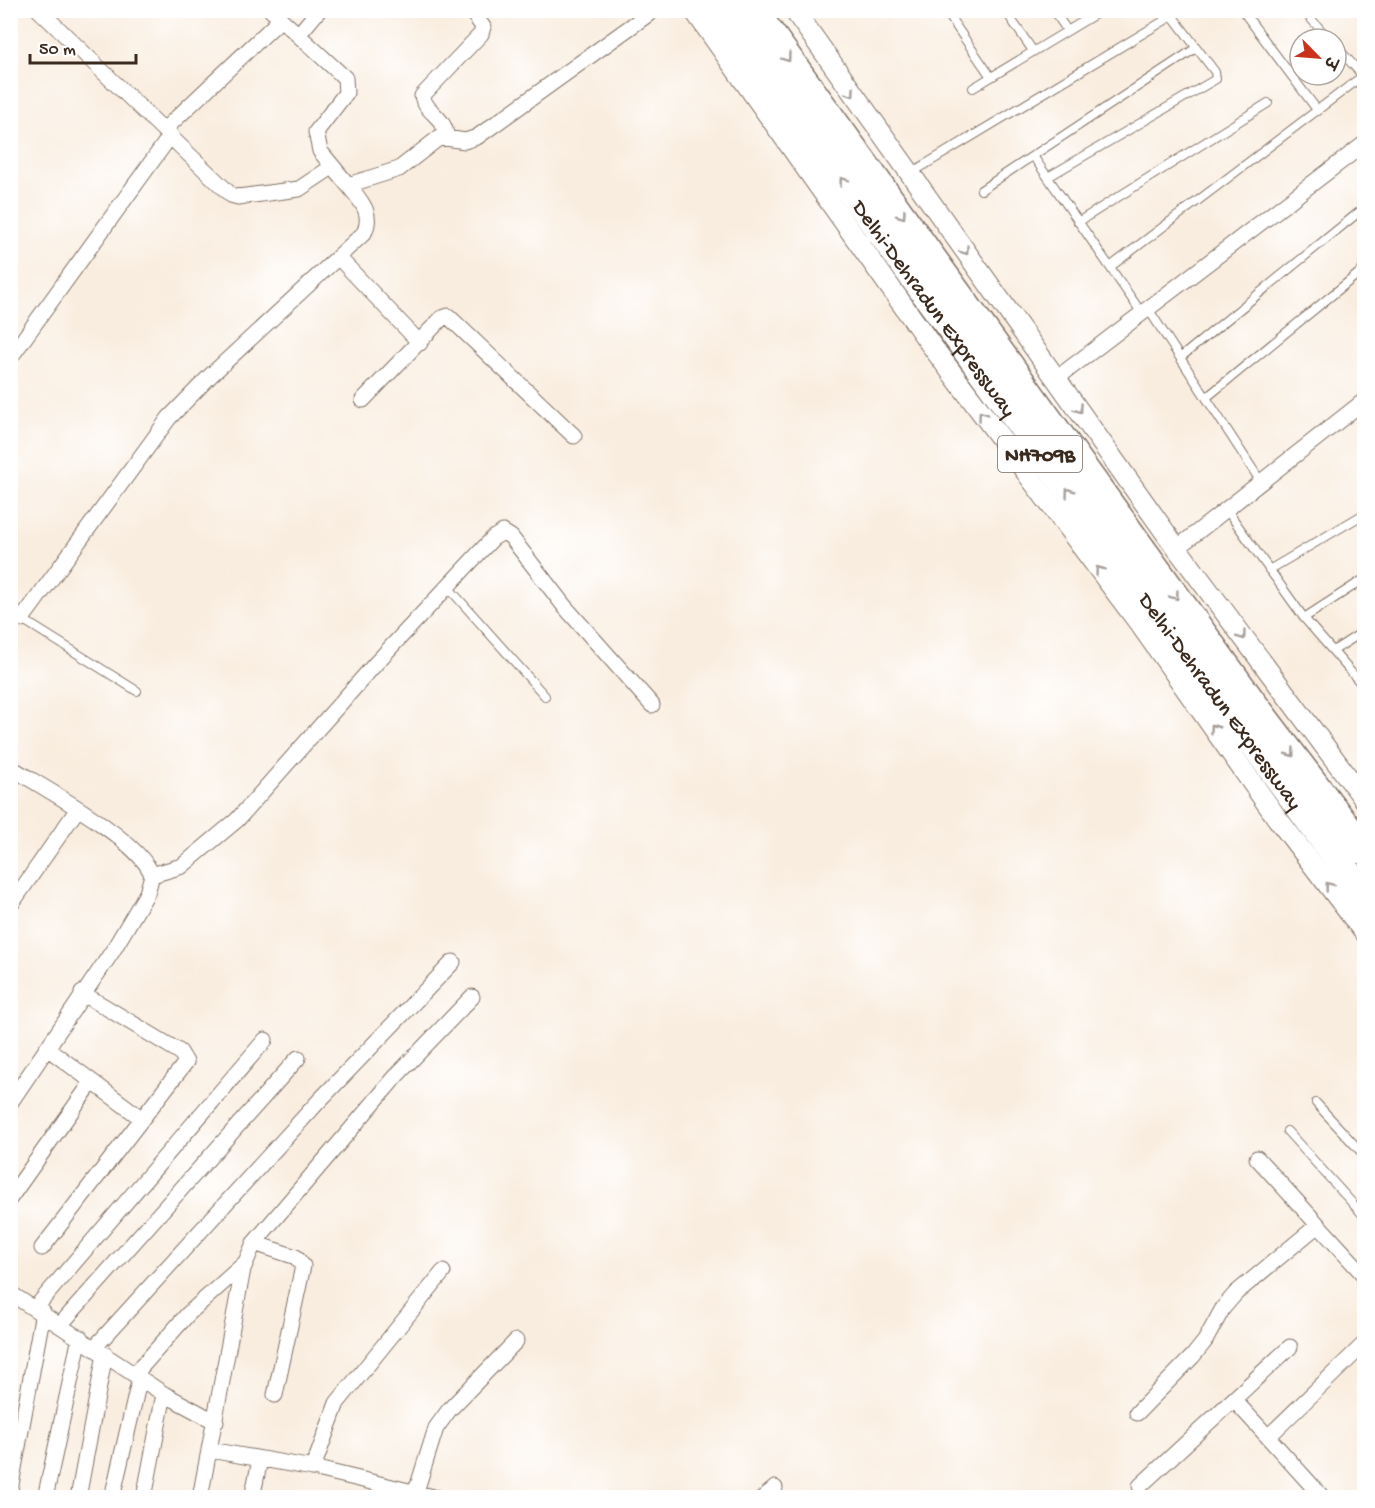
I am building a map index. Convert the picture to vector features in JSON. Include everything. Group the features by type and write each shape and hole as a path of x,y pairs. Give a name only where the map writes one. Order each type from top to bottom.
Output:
{"highway":[{"name":"Delhi-Dehradun Expressway","path":"719,10 1365,895"},
{"name":"Delhi-Dehradun Expressway","path":"753,10 1244,691 1365,850"}],"street":[{"path":"39,10 168,132 225,190 238,197 299,189 332,167"},
{"path":"299,34 319,10"},
{"path":"446,136 442,123 425,104 422,96 481,34 483,27 471,10"},
{"path":"348,185 399,169 435,140 446,136 465,141 477,137 654,10"},
{"path":"694,10 937,353 1142,627 1277,818 1365,932"},
{"path":"794,10 1177,548 1365,799"},
{"path":"10,358 168,132 276,15 345,78 346,93 327,113 316,132 320,151 365,207 368,225 364,233 210,376 169,418 16,616"},
{"path":"1057,378 1144,310 1363,147"},
{"path":"339,258 420,343"},
{"path":"363,400 442,318 451,317 574,436"},
{"path":"1177,548 1365,401"},
{"path":"152,875 182,866 198,856 237,820 493,538 503,532 507,533 565,607 652,705"},
{"path":"10,767 113,833 142,857 152,875"},
{"path":"10,906 77,810"},
{"path":"10,1103 140,904 152,875"},
{"path":"78,1497 100,1351 318,1102 453,962"},
{"path":"42,1248 141,1118 184,1068 186,1062 184,1056 82,993"},
{"path":"200,1497 245,1263 254,1243 398,1074 472,998"},
{"path":"10,1490 39,1310 265,1040"},
{"path":"47,1048 141,1118"},
{"path":"61,1324 298,1058"},
{"path":"10,1198 92,1082"},
{"path":"1257,1158 1365,1275"},
{"path":"1137,1413 1193,1356 1205,1341 1223,1308 1236,1293 1318,1225"},
{"path":"254,1243 296,1257 303,1266 275,1395"},
{"path":"112,1497 137,1376 188,1314 245,1263"},
{"path":"314,1468 332,1414 343,1394 443,1272"},
{"path":"10,1293 61,1324 164,1394 216,1422"},
{"path":"45,1497 80,1337"},
{"path":"415,1495 436,1428 449,1410 516,1341"},
{"path":"1268,1437 1365,1344"},
{"path":"1140,1486 1290,1347"},
{"path":"144,1497 164,1394"},
{"path":"1234,1400 1323,1497"},
{"path":"210,1450 314,1468 415,1495 438,1497"},
{"path":"252,1497 260,1460"}],"lane":[{"path":"945,10 991,77"},
{"path":"1005,10 1033,51"},
{"path":"1053,10 1067,30"},
{"path":"973,88 1102,10"},
{"path":"1242,10 1318,111"},
{"path":"1303,10 1318,27"},
{"path":"909,174 1170,13 1216,75 1213,82 1048,177"},
{"path":"981,190 1196,48"},
{"path":"1110,267 1364,76 1348,59"},
{"path":"1078,222 1268,103"},
{"path":"1034,156 1110,267 1181,357 1261,482"},
{"path":"1181,357 1365,208"},
{"path":"1207,397 1365,269"},
{"path":"1226,509 1304,618 1364,686"},
{"path":"1269,570 1365,514"},
{"path":"1304,618 1365,579"},
{"path":"448,587 545,696"},
{"path":"16,616 137,691"},
{"path":"1333,651 1365,631"},
{"path":"1316,1103 1365,1155"},
{"path":"1287,1131 1365,1216"}]}
